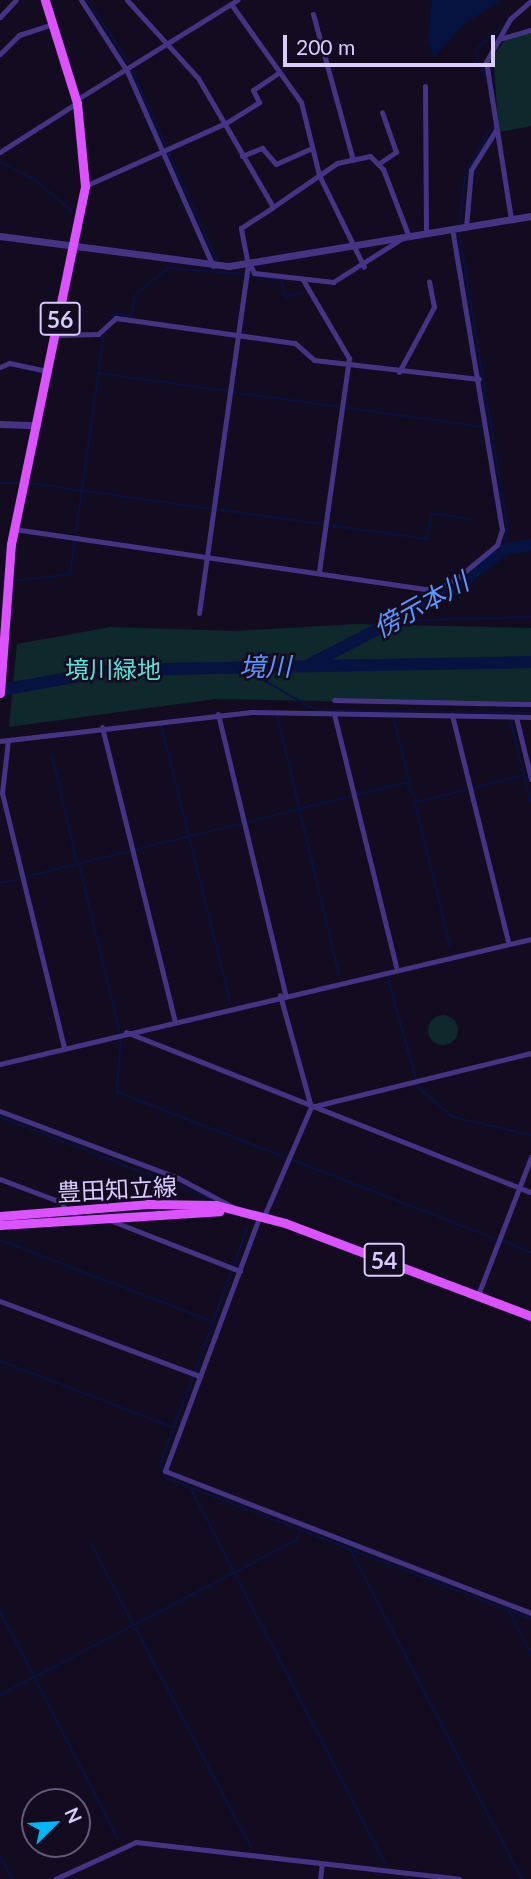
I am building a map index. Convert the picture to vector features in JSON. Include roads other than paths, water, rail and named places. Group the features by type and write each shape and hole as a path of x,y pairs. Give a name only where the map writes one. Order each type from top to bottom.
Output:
{"main road":[{"name":"56","path":"0,693 11,544 76,249 85,186 77,101 45,0"},
{"name":"豊田知立線","path":"0,1216 148,1204 236,1210 262,1215 531,1316"},
{"name":"豊田知立線","path":"0,1225 102,1214 236,1210"}],"street":[{"path":"0,18 16,0"},
{"path":"80,0 127,71 213,266"},
{"path":"127,0 198,78 221,125 273,207"},
{"path":"0,152 237,0"},
{"path":"511,219 496,131 499,115 486,62 499,40 531,1"},
{"path":"231,4 306,111 310,149 319,175 351,247 364,267"},
{"path":"313,14 352,157"},
{"path":"0,54 19,35 53,24"},
{"path":"499,40 531,30"},
{"path":"85,186 221,125 259,102 253,90 278,73"},
{"path":"425,86 426,234"},
{"path":"378,164 396,152 382,112"},
{"path":"466,227 471,170 496,131"},
{"path":"242,156 262,148 276,164 310,149"},
{"path":"370,156 378,164 405,238 364,267 333,282 254,273 249,265 241,228 319,175 352,157 370,156"},
{"path":"0,236 76,249 213,266 249,265 531,216"},
{"path":"14,529 434,590 497,545 501,520 452,229"},
{"path":"199,613 249,265"},
{"path":"303,279 339,337 348,365 319,572"},
{"path":"398,372 435,307 429,281"},
{"path":"57,335 97,334 116,318 295,343 314,360 398,372 479,379"},
{"path":"0,367 48,371"},
{"path":"0,424 37,425"},
{"path":"0,543 11,544"},
{"path":"334,700 531,704"},
{"path":"218,714 282,995 311,1107 262,1215 165,1471 531,1613"},
{"path":"0,741 218,714 531,717"},
{"path":"334,714 396,967"},
{"path":"452,715 508,942"},
{"path":"516,717 531,779"},
{"path":"102,727 175,1021"},
{"path":"8,740 2,793 64,1048"},
{"path":"0,1064 396,967 531,939"},
{"path":"126,1032 531,1192"},
{"path":"311,1107 531,1053"},
{"path":"0,1111 178,1178 236,1210"},
{"path":"478,1295 531,1157"},
{"path":"0,1179 61,1202 66,1210"},
{"path":"102,1214 240,1272"},
{"path":"0,1301 200,1376"},
{"path":"55,1879 136,1842 459,1879"},
{"path":"320,1879 323,1864"}],"waterway":[{"path":"87,0 129,63"},
{"path":"487,82 475,50 504,26"},
{"path":"131,68 166,146"},
{"path":"459,227 465,175 493,125"},
{"path":"168,152 217,261"},
{"path":"0,162 34,179 72,211"},
{"path":"459,232 507,525 505,549"},
{"path":"109,320 114,314 131,316 135,295 168,268 244,274"},
{"path":"249,275 281,280 285,297 303,292"},
{"path":"14,581 70,574 104,331"},
{"path":"98,373 227,391"},
{"path":"232,392 483,427"},
{"path":"0,483 20,483"},
{"path":"29,483 211,509"},
{"path":"216,509 427,539 432,513 473,520"},
{"name":"傍示本川","path":"312,663 446,594 505,549 531,545"},
{"path":"394,621 531,617"},
{"name":"境川","path":"0,690 115,670 531,662"},
{"path":"238,665 315,710 531,713"},
{"path":"277,715 339,975"},
{"path":"393,717 410,783"},
{"path":"510,718 531,802"},
{"path":"161,725 230,1002"},
{"path":"52,755 77,863"},
{"path":"25,877 406,783 418,802 524,775"},
{"path":"415,803 450,947"},
{"path":"79,864 120,1033"},
{"path":"0,883 19,879"},
{"path":"387,975 418,1087 453,1117 531,1135"},
{"path":"121,1038 117,1092 496,1239"},
{"path":"0,1117 214,1200"},
{"path":"195,1372 247,1228"},
{"path":"0,1240 214,1322"},
{"path":"501,1240 531,1252"},
{"path":"0,1361 172,1427"},
{"path":"193,1377 160,1464 166,1478 531,1619"},
{"path":"191,1489 385,1864"},
{"path":"0,1695 296,1540 300,1531"},
{"path":"91,1544 251,1848"},
{"path":"351,1551 522,1879"},
{"path":"0,1611 118,1839"},
{"path":"509,1611 531,1653"},
{"path":"0,1856 12,1879"}],"park label":[{"name":"境川緑地","path":"113,669"}]}
